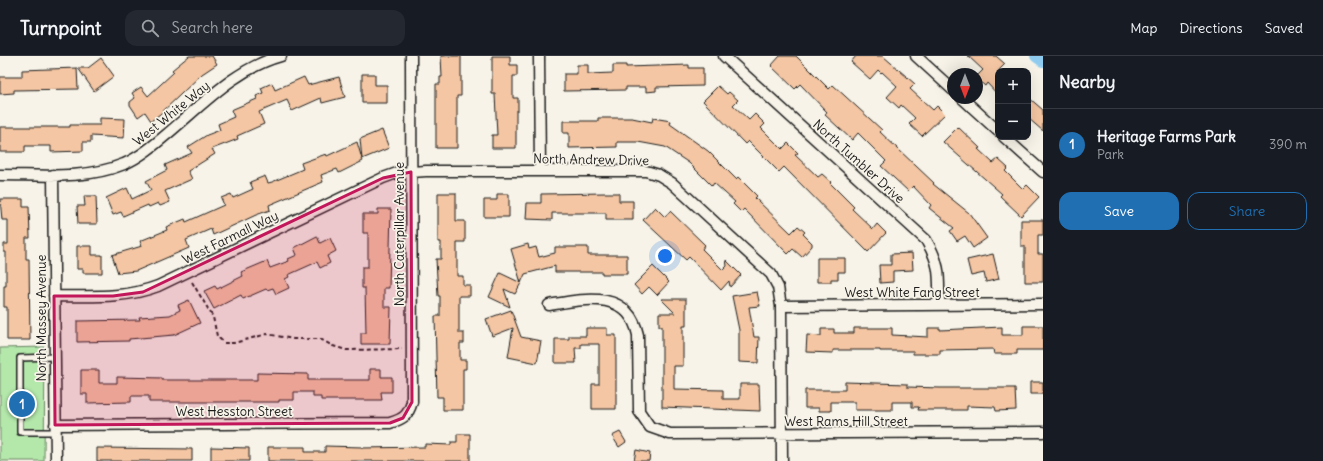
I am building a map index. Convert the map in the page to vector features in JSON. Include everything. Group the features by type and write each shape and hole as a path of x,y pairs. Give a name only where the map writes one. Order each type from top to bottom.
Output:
{"street":[{"name":"West White Way","path":"0,175 99,172 136,158 147,151 236,77 252,67 281,56"},
{"name":"North Caterpillar Avenue","path":"410,411 412,402 411,56"},
{"path":"539,56 540,171"},
{"name":"North Tumbler Drive","path":"724,56 926,240 936,256 939,271 939,305"},
{"path":"916,56 947,84"},
{"path":"969,104 995,128"},
{"path":"1007,140 1043,172"},
{"name":"North Andrew Drive","path":"411,172 646,171 659,174 672,183 771,274 778,287 781,306 782,461"},
{"name":"West Farmall Way","path":"54,296 113,296 142,292 158,286 383,178 397,173 411,172"},
{"name":"North Massey Avenue","path":"53,174 56,461"},
{"name":"West Rams Hill Street","path":"549,305 578,300 604,300 617,304 629,314 635,324 638,335 639,411 650,427 670,434 1043,432"},
{"name":"West White Fang Street","path":"781,306 1043,304"},
{"name":"West Hesston Street","path":"55,428 390,423 403,418 410,411"}],"lane":[{"path":"54,357 20,358 20,432 55,428"}],"path":[{"path":"192,282 200,298 210,311 217,336 224,343 234,343 267,334 293,339 320,339 333,346 346,350 406,349"}],"highlighted area":[{"path":"411,172 412,402 403,418 390,423 55,425 54,296 113,296 143,292 383,178"}],"green space":[{"path":"45,347 44,461 0,461 0,348"}],"building":[{"path":"189,56 212,56 217,64 202,74 151,121 145,112 138,117 130,105 130,102 135,98 132,93 141,87 148,96 174,72 172,70"},
{"path":"441,56 461,56 461,96 457,96 457,148 436,148 436,84 440,84 440,77 442,77"},
{"path":"492,56 510,56 510,65 517,65 517,76 513,76 513,98 518,98 518,111 516,111 516,148 492,148 492,135 497,135 495,94 492,94"},
{"path":"780,56 796,56 829,89 833,85 882,130 880,132 934,183 933,184 969,213 987,238 973,248 965,236 957,241 950,231 954,228 929,208 931,205 913,186 908,191 881,166 886,161 858,133 852,140 825,115 827,112 800,84 795,89 771,66"},
{"path":"856,56 883,56 915,84 910,89 933,110 937,106 945,114 922,136 909,124 915,118 901,105 899,108 887,97 897,86 878,70 870,79 851,62"},
{"path":"968,56 996,56 1005,64 1001,68 995,68 995,92 987,83 985,86 983,84 983,68 981,68"},
{"path":"101,58 114,76 94,91 78,68 88,68"},
{"path":"577,65 588,65 588,74 613,73 613,65 626,65 626,67 689,65 689,68 703,68 703,86 656,87 656,91 646,92 646,87 626,87 626,90 564,91 564,74 577,74"},
{"path":"77,68 78,89 14,90 14,93 0,94 0,77 22,77 22,70"},
{"path":"362,74 375,74 375,85 387,85 387,103 362,103"},
{"path":"304,77 308,85 339,77 345,97 322,103 321,98 292,111 287,100 259,112 264,124 237,136 238,139 212,149 215,154 188,171 192,179 165,191 170,202 160,206 158,203 149,207 148,205 123,216 121,212 113,215 106,198 127,188 132,199 151,190 146,181 167,170 165,165 192,153 188,147 207,135 220,130 218,124 234,117 231,110 257,99 256,96 263,93 261,88 272,83 275,90"},
{"path":"718,86 727,94 729,92 738,100 733,105 749,120 755,114 765,124 761,128 782,149 788,143 798,153 795,155 818,177 822,174 831,182 830,183 854,207 852,209 873,229 877,224 886,233 868,252 784,167 779,172 748,141 745,144 703,101"},
{"path":"1031,100 1043,110 1043,131 1031,121"},
{"path":"100,118 125,119 124,138 91,136 91,142 83,142 83,151 51,152 51,146 25,146 25,152 0,152 0,127 70,127 70,125 100,125"},
{"path":"598,118 632,118 652,122 653,118 671,121 670,124 708,151 736,179 738,177 757,196 755,198 791,233 798,226 805,232 803,234 812,243 812,246 802,257 793,249 788,254 744,209 741,212 733,204 735,202 714,183 712,186 689,163 665,147 638,142 617,142 617,147 569,148 569,133 563,133 563,121 598,121"},
{"path":"958,127 993,163 998,159 1008,168 1005,171 1023,189 1027,185 1039,197 1021,216 1000,196 1002,194 943,142"},
{"path":"382,130 389,148 362,159 360,139"},
{"path":"357,142 363,161 339,173 337,169 321,175 323,182 269,205 270,210 213,235 211,229 186,240 189,248 136,271 118,273 112,255 142,246 140,241 167,230 166,227 185,219 186,222 224,205 221,198 231,194 233,198 253,189 250,182 265,176 268,183 272,182 303,169 301,163 326,154 327,156"},
{"path":"438,193 456,193 456,221 465,221 465,242 457,242 457,276 463,276 463,285 470,285 470,296 459,296 459,333 464,333 464,343 460,343 460,360 466,360 466,369 463,369 463,410 443,410 443,397 437,397 435,316 440,316 440,296 438,296 436,259 441,259 441,242 438,242"},
{"path":"619,193 619,201 633,201 633,220 606,220 606,213 552,213 552,220 526,219 527,203 541,203 541,194"},
{"path":"497,194 509,194 509,217 484,217 484,200 497,200"},
{"path":"84,196 96,196 97,224 78,224 77,206 85,206"},
{"path":"0,199 23,199 23,207 29,207 30,238 26,238 26,259 29,259 30,340 7,340 7,307 4,307 4,286 6,286 6,252 4,252 4,244 8,244 8,220 2,220"},
{"path":"655,207 665,217 670,211 705,245 702,249 723,270 727,266 726,260 741,275 730,287 729,281 721,290 689,257 686,260 643,220"},
{"path":"378,209 391,209 389,288 384,288 384,307 391,307 390,344 361,344 361,333 366,333 365,288 362,288 362,267 368,267 368,233 363,233 363,214 378,214"},
{"path":"1021,220 1043,220 1043,235 1038,235 1038,254 1043,254 1043,282 1025,282 1025,246 1021,246"},
{"path":"317,236 320,243 330,238 336,251 327,256 330,263 320,268 317,262 288,275 289,277 285,279 289,288 276,294 273,288 266,289 243,299 241,295 214,309 204,291 215,286 217,289 243,276 241,272 267,261 270,268 289,261 288,259 297,255 294,248"},
{"path":"528,244 529,249 536,247 539,257 555,253 555,247 588,247 588,255 627,255 627,274 602,274 602,272 555,272 555,266 525,274 521,283 511,249"},
{"path":"77,246 92,246 92,255 102,255 102,273 83,273 83,269 77,269"},
{"path":"912,253 913,270 893,271 893,282 880,283 879,265 891,265 891,254"},
{"path":"993,254 999,279 986,282 984,273 971,276 967,260"},
{"path":"817,258 845,258 845,272 838,272 838,279 831,279 831,282 817,282"},
{"path":"653,266 669,282 657,295 649,287 642,294 634,285"},
{"path":"500,273 521,283 515,294 504,289 510,307 489,297"},
{"path":"757,292 760,306 749,307 754,337 759,337 758,363 739,362 739,330 732,296"},
{"path":"661,299 686,299 686,326 683,326 683,366 674,366 674,389 723,390 723,399 740,399 740,384 759,384 760,411 662,407 662,326 659,326 659,313 675,313"},
{"path":"189,300 200,323 174,335 129,339 129,341 77,342 77,321 140,320 139,317 170,315 180,310 178,305"},
{"path":"511,310 521,337 541,341 537,363 508,357 513,328 492,336 486,319"},
{"path":"1023,326 1043,326 1043,350 1017,350 1017,354 994,354 993,349 940,350 940,354 913,354 913,351 880,350 833,350 833,353 806,352 807,335 821,336 821,329 834,329 834,333 854,333 854,328 892,328 892,335 928,337 928,328 940,328 940,330 1002,327 1002,335 1023,335"},
{"path":"586,328 607,328 607,335 616,335 616,409 592,409 592,384 599,384 599,344 581,344 581,348 575,348 576,363 555,363 555,339 569,339 569,336 586,336"},
{"path":"370,369 381,369 381,377 392,377 392,392 381,392 382,400 321,400 321,397 313,397 313,392 294,392 294,400 279,400 279,402 149,402 149,396 131,396 131,402 87,403 87,394 81,394 81,370 99,370 99,383 117,383 117,377 162,378 162,380 257,380 257,373 308,374 308,380 370,380"},
{"path":"845,382 907,384 907,387 1015,388 1016,410 996,411 995,407 967,406 967,410 918,410 919,407 912,407 912,402 892,402 892,410 855,410 855,402 831,402 831,411 819,411 819,408 805,408 805,390 845,390"},
{"path":"1030,382 1043,382 1043,394 1030,394"},
{"path":"620,432 626,442 619,447 612,436"},
{"path":"457,434 470,434 470,461 268,461 268,447 305,447 305,452 325,452 325,446 362,448 425,447 425,444 451,445 451,442 457,442"},
{"path":"211,447 249,448 249,461 211,461"},
{"path":"97,448 192,449 192,461 97,461"},
{"path":"636,450 650,453 649,461 634,461"}],"waterway":[{"path":"1036,56 1043,61"}],"place":[{"name":"Heritage Farms Park","path":"22,404"}]}
